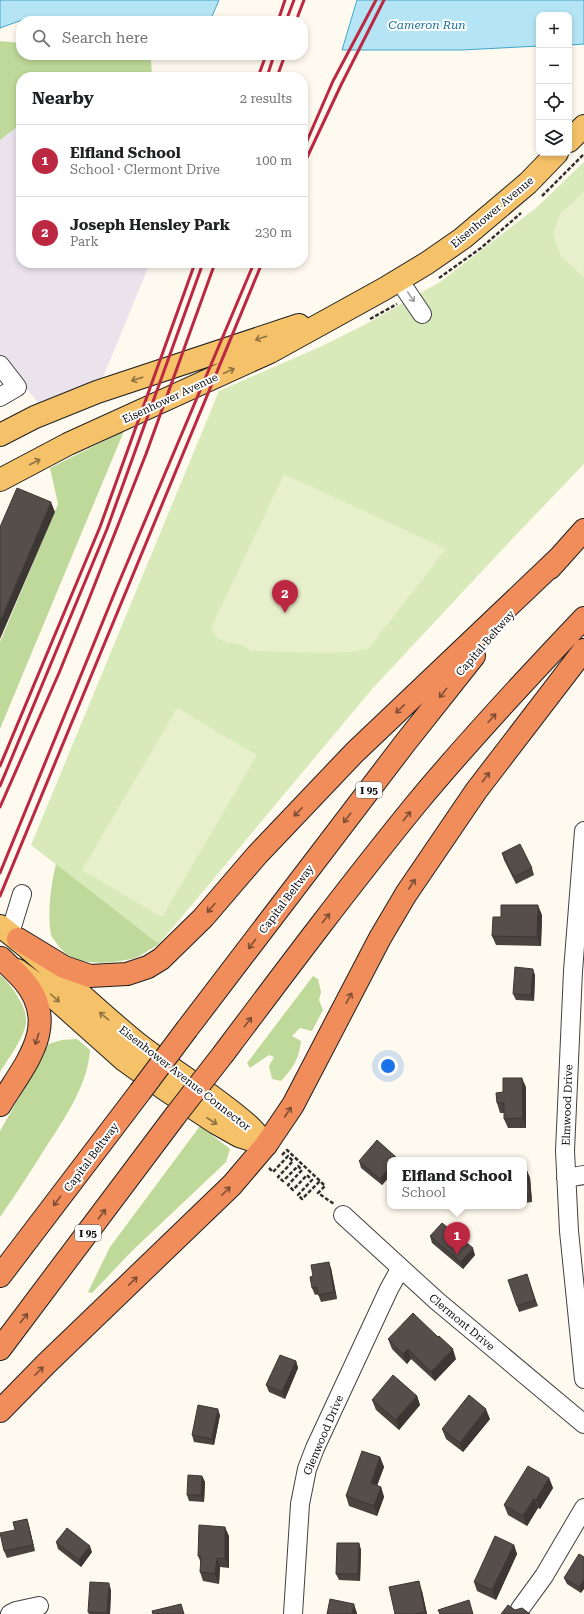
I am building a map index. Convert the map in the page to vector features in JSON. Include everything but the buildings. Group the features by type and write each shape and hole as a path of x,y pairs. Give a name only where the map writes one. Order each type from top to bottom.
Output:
{"highway":[{"name":"Capital Beltway","path":"0,1276 456,677 584,530"},
{"path":"9,933 64,967 90,976 127,974 148,967 161,959 203,918 257,855 354,753 560,557"},
{"name":"I 95","path":"0,1349 175,1116 416,804 531,674 584,618"},
{"path":"0,1411 46,1364 227,1190 266,1145 293,1105 380,938 406,894 476,791 584,650"},
{"path":"0,1106 34,1051 40,1029 37,1003 31,992 23,980 1,958"}],"main road":[{"path":"572,138 584,126"},
{"name":"Eisenhower Avenue","path":"0,480 68,444 270,352 399,280 463,238 528,183 555,156"},
{"name":"Eisenhower Avenue","path":"0,435 35,417 97,392 307,322 338,314"},
{"name":"Eisenhower Avenue Connector","path":"9,933 138,1044 223,1105 248,1125 266,1145"},
{"name":"Eisenhower Avenue Connector","path":"1,958 50,994 124,1060 166,1090 227,1130 239,1136 266,1145"}],"street":[{"path":"399,280 422,314"},
{"path":"0,364 18,387 0,397"},
{"name":"Elmwood Drive","path":"584,831 582,891 573,971 566,1100 566,1178 569,1231 584,1379"},
{"path":"9,933 22,894"},
{"path":"566,1178 584,1175"},
{"name":"Clermont Drive","path":"343,1215 400,1269 584,1424"},
{"name":"Glenwood Drive","path":"293,1614 300,1504 308,1469 319,1441 389,1289 400,1269"},
{"path":"520,1609 544,1576 584,1508"},
{"path":"10,1614 16,1611 39,1606"}],"path":[{"path":"288,1151 325,1186 318,1193 345,1212 343,1215"},
{"path":"269,1167 273,1172 288,1156 293,1161 278,1177 283,1181 298,1166 302,1170 288,1185 292,1190 307,1175 312,1180 298,1195 302,1200 320,1181"}],"shaded area":[{"path":"16,128 16,268 148,268 97,392 46,413 0,355 0,140"}],"green space":[{"path":"0,41 16,43 16,60 151,60 152,72 16,72 16,128 0,140"},
{"path":"584,162 584,464 373,688 159,944 31,845 219,391 322,346 366,324 440,282 536,208"},
{"path":"584,192 584,278 560,255 553,234 560,214"},
{"path":"124,431 0,729 0,642 58,504 50,468"},
{"path":"284,474 446,549 369,648 352,652 327,653 251,651 240,644 228,643 217,638 211,628"},
{"path":"177,708 257,755 162,917 82,870"},
{"path":"56,864 159,944 135,958 104,963 83,961 73,958 65,952 52,936 49,918 50,899"},
{"path":"0,975 10,985 18,997 25,1011 26,1020 20,1039 0,1072"},
{"path":"313,976 318,979 321,992 319,1000 323,1010 312,1031 300,1028 292,1036 301,1041 299,1053 289,1072 281,1081 272,1079 269,1066 274,1057 269,1055 250,1068 247,1063"},
{"path":"77,1039 90,1050 85,1076 80,1089 60,1125 0,1217 0,1131 48,1044 62,1040"},
{"path":"200,1126 230,1149 226,1162 132,1251 92,1293 88,1292 110,1247"}],"water":[{"path":"0,0 219,0 212,16 16,16 16,22 0,28"},
{"name":"Cameron Run","path":"357,0 584,0 584,44 572,45 572,12 536,12 536,46 462,50 342,50"}],"railway":[{"path":"280,16 285,0"},
{"path":"288,16 294,0"},
{"path":"298,16 304,0"},
{"path":"308,138 333,81 376,0"},
{"path":"308,155 341,85 384,0"},
{"path":"260,72 264,60"},
{"path":"269,72 272,60"},
{"path":"279,72 283,60"},
{"path":"0,766 100,527 193,268"},
{"path":"0,786 107,529 201,268"},
{"path":"0,807 59,673 87,604 146,454 213,268"},
{"path":"0,873 117,587 252,268"},
{"path":"0,896 260,268"}],"place":[{"name":"Joseph Hensley Park","path":"285,613"},
{"name":"Elfland School","path":"457,1255"}]}
